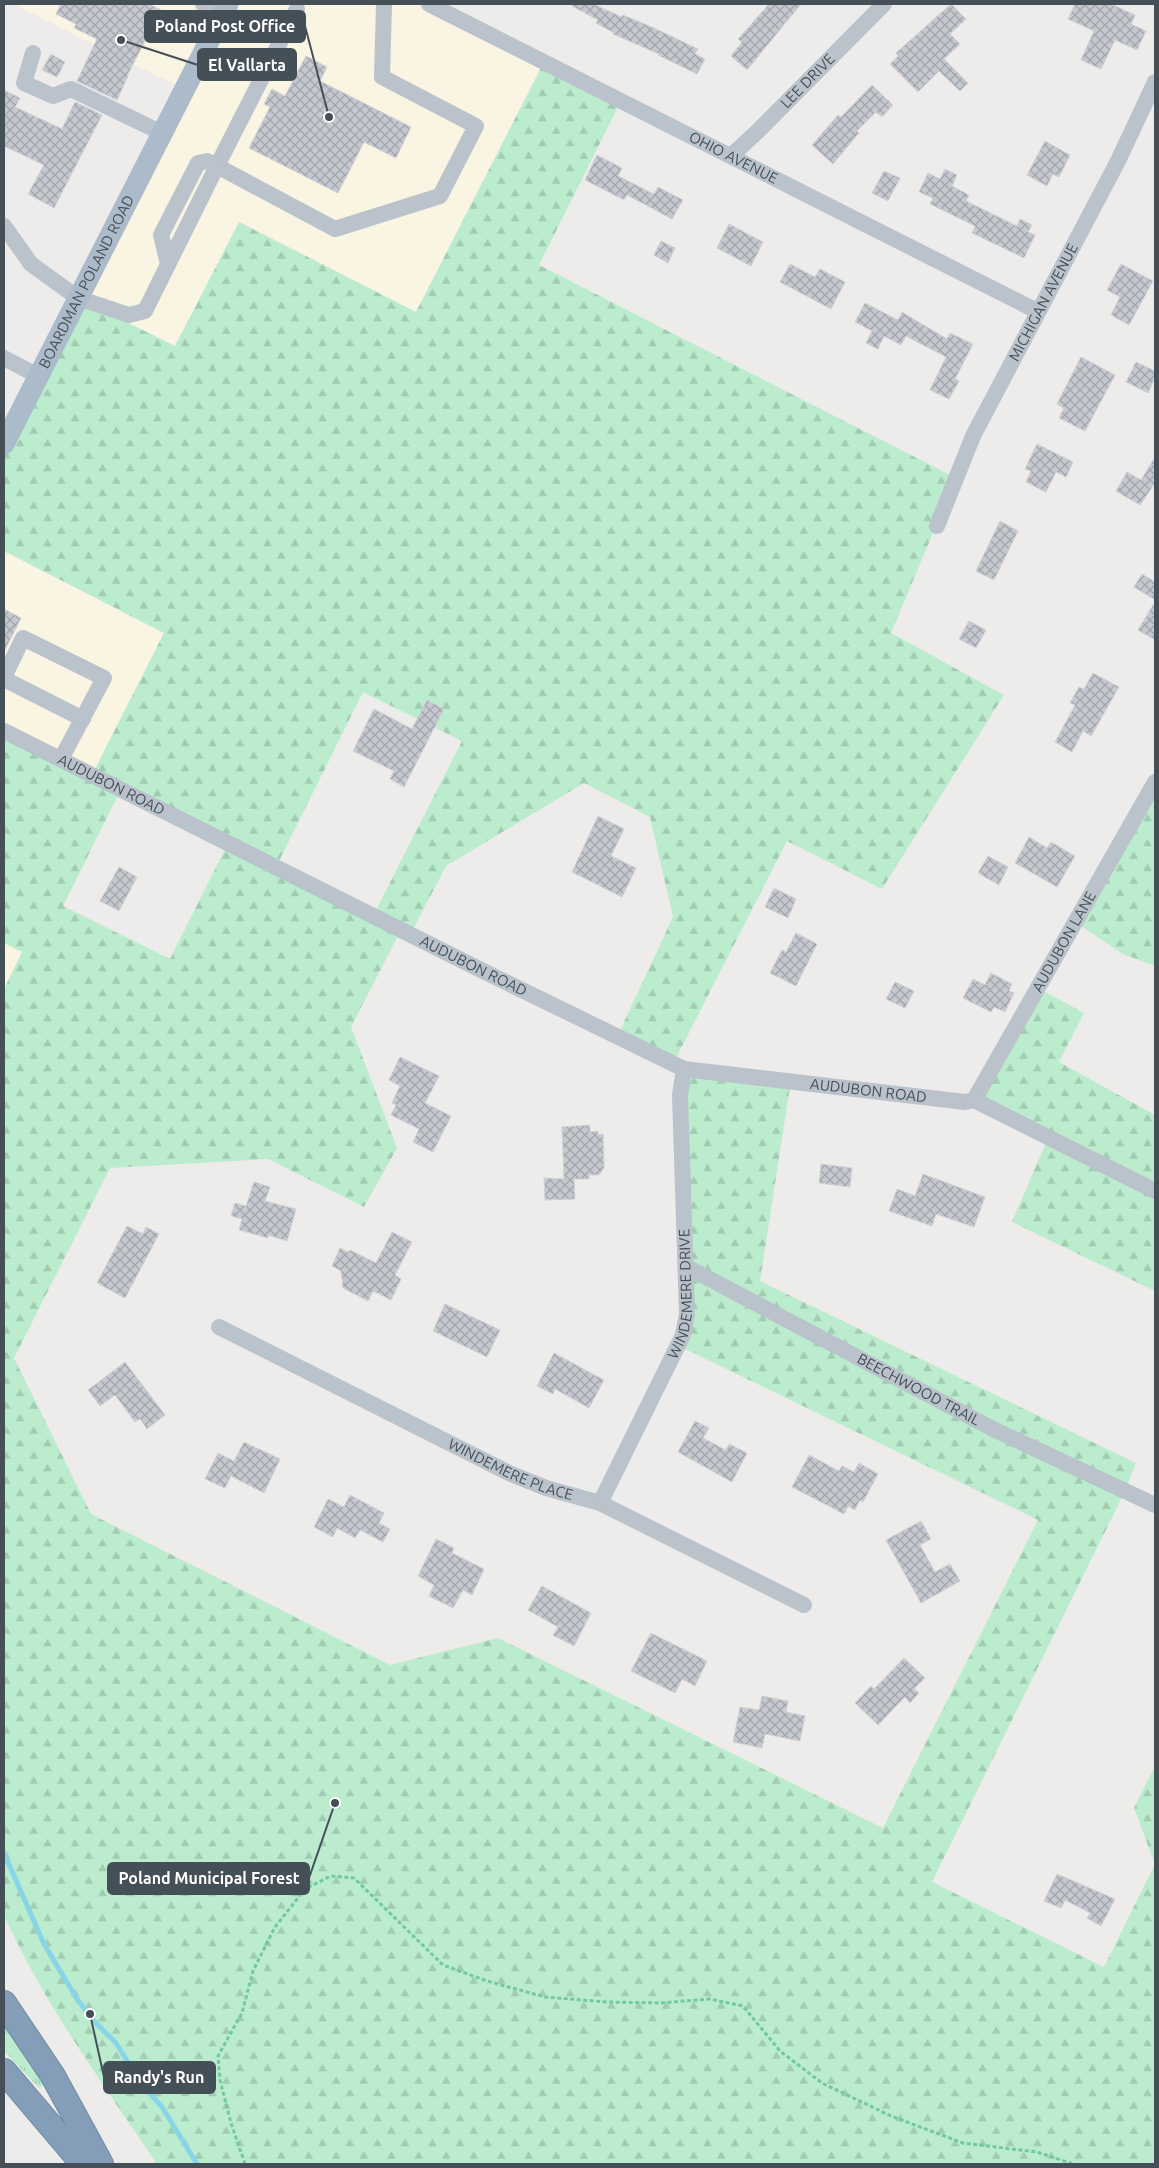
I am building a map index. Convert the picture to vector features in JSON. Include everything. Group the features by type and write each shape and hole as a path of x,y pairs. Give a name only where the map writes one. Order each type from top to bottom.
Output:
{"highway":[{"path":"4,2003 53,2076 101,2164"},
{"path":"4,2071 83,2164"}],"main road":[{"name":"BOARDMAN POLAND ROAD","path":"5,436 38,376 226,6"}],"street":[{"path":"203,4 226,6"},
{"path":"217,166 336,229 440,196 476,126 382,77 384,4"},
{"name":"OHIO AVENUE","path":"429,4 1037,310"},
{"name":"LEE DRIVE","path":"732,155 884,4"},
{"path":"4,228 31,264 78,298 129,315 145,311 297,9"},
{"path":"33,53 24,82 53,96 71,89 165,126"},
{"name":"MICHIGAN AVENUE","path":"938,526 973,436 1037,310 1055,281 1113,170 1155,82"},
{"path":"4,358 38,376"},
{"path":"61,759 83,719 104,678 23,638 4,678 83,719"},
{"name":"AUDUBON ROAD","path":"4,730 488,973 684,1069 791,1080 965,1102 974,1100"},
{"name":"AUDUBON LANE","path":"974,1100 1155,782"},
{"name":"WINDEMERE DRIVE","path":"600,1503 684,1335 688,1314 680,1096 684,1069"},
{"path":"974,1100 1155,1191"},
{"name":"BEECHWOOD TRAIL","path":"687,1267 993,1429 1155,1504"},
{"name":"WINDEMERE PLACE","path":"219,1327 511,1474 546,1488 600,1503 804,1605"}],"path":[{"path":"245,2164 231,2123 220,2080 218,2056 242,2013 253,1971 275,1927 305,1889 331,1876 354,1878 443,1964 487,1981 545,1997 607,2002 660,2003 710,1999 743,2006 780,2052 822,2083 882,2112 963,2143 1037,2152 1073,2164"}],"shaded area":[{"path":"14,4 429,4 544,62 416,312 240,222 175,346 78,298 184,89"},
{"path":"4,551 164,633 92,775 4,731"},
{"path":"4,943 22,952 4,989"}],"green space":[{"path":"544,62 621,101 539,265 956,478 891,633 1004,695 882,889 787,841 673,1064 617,1037 673,917 650,817 584,783 446,866 410,935 401,930 351,1027 397,1148 364,1207 268,1159 110,1168 14,1358 91,1514 390,1665 498,1638 883,1828 1038,1520 679,1346 684,1069 791,1080 760,1281 1136,1463 1125,1491 932,1882 1104,1967 1155,1864 1155,2164 157,2164 75,2043 37,1980 4,1915 4,989 22,952 4,943 4,738 92,775 164,633 4,551 4,444 78,298 175,346 239,222 416,312","holes":["363,692 462,741 373,916 276,867","121,789 228,843 170,959 63,906"]},
{"path":"1155,782 1155,966 1123,954 1075,922"},
{"path":"1038,988 1084,1013 1059,1062 1155,1115 1155,1291 1012,1222 1048,1138 974,1100"},
{"path":"1155,1766 1155,1864 1134,1808"},
{"path":"4,2024 45,2084 39,2088 4,2051"}],"building":[{"path":"61,4 149,4 161,10 127,76 117,100 77,81 97,39 74,28 76,24 56,14"},
{"path":"573,4 593,4 622,17 623,15 698,49 695,54 705,59 697,74 659,54 613,34 596,23 598,20 572,6"},
{"path":"769,4 801,4 747,70 731,56 742,42 738,39"},
{"path":"951,4 966,19 950,34 960,44 944,59 968,83 960,91 939,71 918,92 890,64 898,56 896,53"},
{"path":"1075,4 1111,4 1135,15 1131,24 1146,31 1137,50 1115,40 1101,69 1081,60 1094,31 1068,19"},
{"path":"51,54 65,62 57,77 42,70"},
{"path":"306,56 327,67 320,81 411,127 396,158 364,142 338,193 249,148 270,107 264,104 272,89 285,96"},
{"path":"872,85 893,105 882,117 876,112 857,131 859,133 833,164 812,145 838,115 841,117"},
{"path":"4,90 20,98 15,107 62,129 75,102 102,115 54,208 28,194 44,165 4,146"},
{"path":"1045,141 1070,155 1059,177 1053,174 1047,186 1027,175"},
{"path":"597,155 622,168 618,176 654,194 658,187 683,200 672,219 627,195 624,200 585,180"},
{"path":"945,169 957,175 952,186 969,195 966,201 1017,226 1020,219 1032,225 1028,232 1035,235 1024,258 972,233 975,226 930,204 933,198 919,192 928,173 940,179"},
{"path":"884,171 900,178 888,201 872,193"},
{"path":"729,224 763,242 751,266 717,248"},
{"path":"661,241 675,248 668,263 654,255"},
{"path":"790,264 815,277 820,269 845,282 831,309 780,282"},
{"path":"1121,264 1153,281 1129,325 1111,315 1120,297 1107,290"},
{"path":"865,303 898,320 902,312 947,339 950,333 973,344 955,379 959,381 949,399 930,390 946,357 906,336 901,345 884,336 878,349 866,343 872,331 855,322"},
{"path":"1081,357 1115,375 1085,431 1059,418 1064,408 1057,404"},
{"path":"1136,362 1155,371 1155,378 1148,393 1126,382"},
{"path":"1037,444 1073,462 1066,477 1056,472 1046,492 1026,482 1031,471 1025,469"},
{"path":"1155,457 1155,483 1140,505 1116,491 1127,472 1141,480"},
{"path":"1000,521 1018,531 994,580 976,571"},
{"path":"1142,574 1155,582 1155,600 1134,587"},
{"path":"1155,602 1155,640 1138,630"},
{"path":"4,609 21,618 4,652"},
{"path":"969,621 986,630 976,648 959,639"},
{"path":"1093,673 1119,687 1091,736 1083,731 1072,752 1055,742 1075,705 1070,703 1079,687 1084,689"},
{"path":"427,700 444,709 404,787 390,779 394,771 353,751 374,709 412,729"},
{"path":"598,816 624,829 611,856 636,868 622,897 572,872"},
{"path":"1029,837 1047,848 1051,842 1075,856 1057,887 1015,863"},
{"path":"988,856 1008,867 999,885 978,873"},
{"path":"119,867 137,877 119,911 100,901"},
{"path":"774,888 796,899 788,918 765,907"},
{"path":"796,933 817,944 796,986 770,973 782,950 786,952"},
{"path":"991,973 1012,984 1009,991 1014,993 1005,1012 994,1007 991,1012 963,998 973,979 985,985"},
{"path":"895,982 914,991 905,1008 886,999"},
{"path":"400,1057 439,1076 425,1103 451,1116 433,1152 413,1142 419,1129 391,1115 396,1105 392,1103 400,1086 389,1080"},
{"path":"590,1125 590,1132 598,1131 598,1135 603,1134 604,1168 599,1175 589,1175 589,1179 574,1179 575,1199 545,1200 544,1178 564,1179 562,1127"},
{"path":"821,1164 852,1168 850,1187 819,1183"},
{"path":"923,1174 985,1197 974,1227 936,1214 932,1226 889,1211 897,1189 915,1196"},
{"path":"254,1182 270,1187 265,1201 296,1209 287,1241 268,1235 268,1238 239,1230 242,1219 231,1216 235,1203 246,1206"},
{"path":"127,1226 143,1234 146,1227 159,1234 125,1298 97,1283"},
{"path":"392,1232 412,1242 395,1275 401,1279 391,1300 373,1291 368,1301 343,1288 341,1271 332,1266 340,1248 348,1252 350,1250 376,1263"},
{"path":"445,1304 500,1330 487,1357 433,1331"},
{"path":"554,1353 604,1380 589,1408 555,1389 553,1394 537,1386"},
{"path":"125,1362 165,1415 147,1429 140,1419 135,1422 115,1395 100,1406 88,1390"},
{"path":"695,1421 709,1428 703,1438 726,1450 729,1444 747,1453 732,1482 678,1452"},
{"path":"244,1442 280,1459 264,1493 231,1476 225,1488 205,1479 218,1453 234,1461"},
{"path":"809,1455 839,1471 842,1466 854,1472 859,1463 878,1474 863,1502 860,1500 855,1510 848,1506 844,1514 792,1487"},
{"path":"350,1495 384,1513 379,1523 390,1529 383,1542 360,1530 355,1538 337,1528 333,1537 314,1527 328,1499 344,1507"},
{"path":"921,1521 931,1539 920,1545 935,1572 950,1564 960,1581 921,1603 886,1540"},
{"path":"436,1539 454,1548 452,1553 484,1569 472,1595 463,1590 453,1608 429,1596 434,1585 418,1576"},
{"path":"542,1586 591,1613 574,1646 553,1635 558,1627 528,1610"},
{"path":"651,1633 707,1661 695,1686 682,1679 675,1693 631,1671"},
{"path":"904,1658 925,1678 914,1689 919,1693 910,1703 905,1697 878,1725 855,1703 871,1686 874,1689"},
{"path":"762,1696 788,1701 786,1712 805,1716 800,1741 765,1734 762,1748 733,1742 740,1707 759,1710"},
{"path":"1057,1874 1115,1899 1101,1926 1087,1918 1090,1913 1065,1900 1061,1908 1044,1901"}],"waterway":[{"path":"4,1853 44,1944 77,1999 95,2022 116,2043 143,2086 162,2107 197,2164"}],"place":[{"name":"El Vallarta","path":"121,40"},
{"name":"Poland Post Office","path":"329,117"},
{"name":"Poland Municipal Forest","path":"335,1803"},
{"name":"Randy's Run","path":"90,2014"}]}
